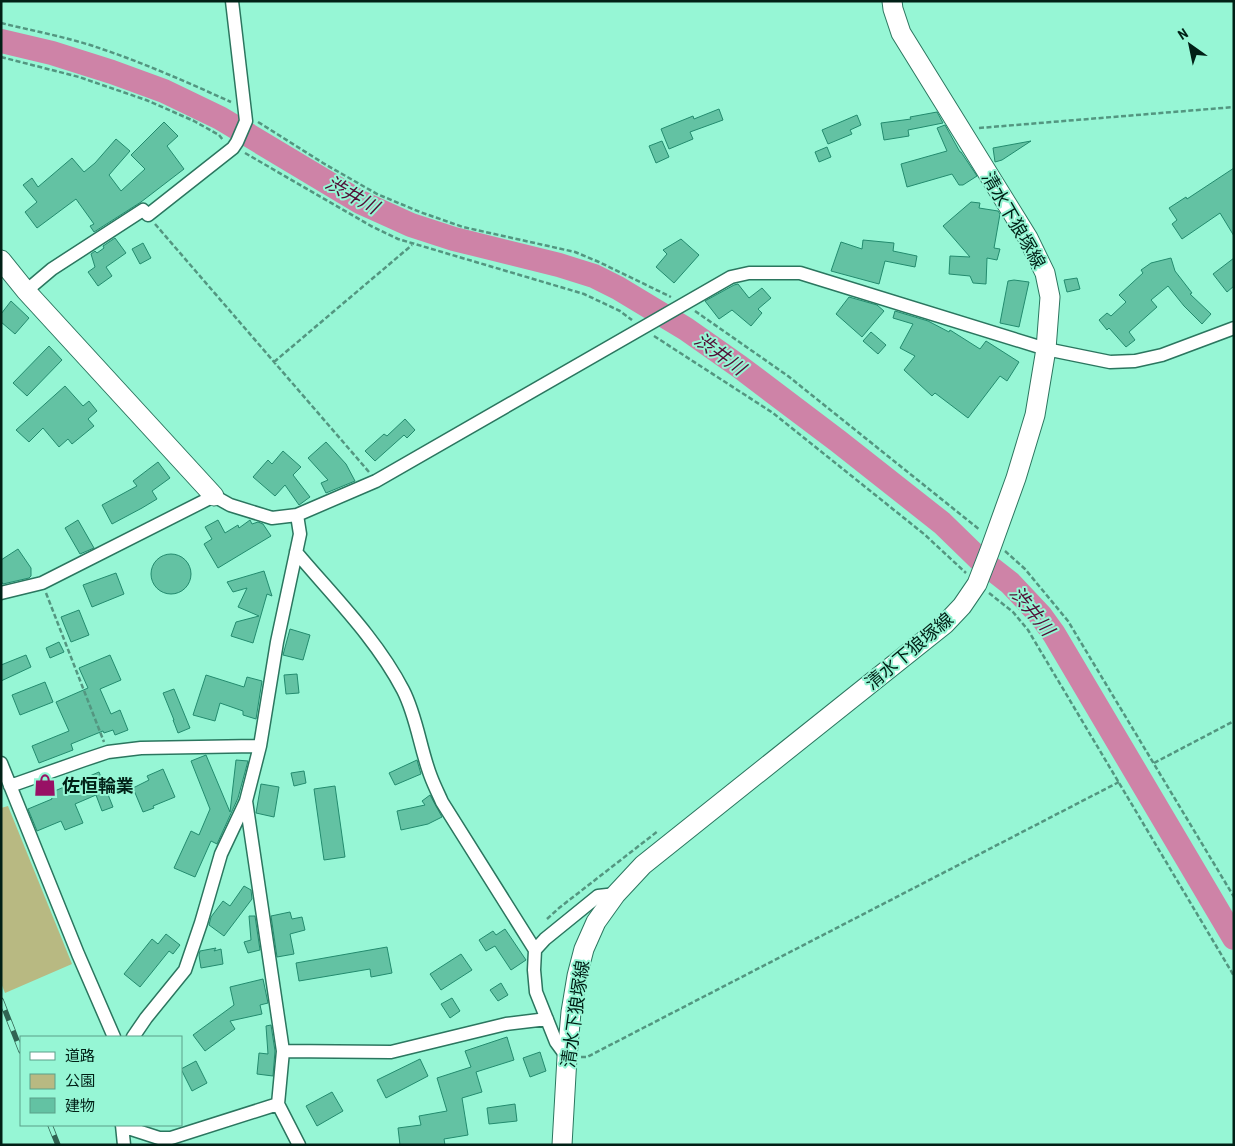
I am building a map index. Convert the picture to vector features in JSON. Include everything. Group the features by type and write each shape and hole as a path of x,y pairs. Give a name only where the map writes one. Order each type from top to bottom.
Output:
{"main road":[{"name":"清水下狼塚線","path":"562,1145 567,1057 577,976 584,949 596,922 616,894 643,865 945,624 962,606 979,578 992,547 1036,415 1046,349 1050,297 1045,273 1028,238 901,33 892,1"},
{"path":"1,260 26,291 214,496"}],"street":[{"path":"26,291 52,270 143,210 148,215 235,145 246,112 232,1"},
{"path":"1,593 42,583 214,496 230,505 272,518 297,515 376,481 731,277 749,272 800,273 1046,349 1110,362 1135,361 1162,355 1234,328"},
{"path":"134,1036 185,970 221,854 246,802 260,746 277,642 300,534 297,515"},
{"path":"296,552 367,635 381,654 403,691 431,777 442,802 535,950 536,992 556,1042 567,1057"},
{"path":"10,786 108,752 141,748 260,746"},
{"path":"1,763 78,954 114,1036"},
{"path":"246,802 283,1051 278,1104 299,1145"},
{"path":"535,950 545,939 598,896 616,894"},
{"path":"283,1051 391,1052 506,1024 547,1019"},
{"path":"125,1126 159,1138 171,1138 278,1104"},
{"path":"122,1126 124,1145"}],"path":[{"path":"1,23 101,48 165,72 231,102 323,163 377,194 420,212 463,227 575,252 599,262 681,306 788,376 992,547 1025,569 1068,621 1234,897"},
{"path":"1,57 79,77 146,100 194,121 235,145 243,152 398,240 584,294 620,311 773,413 979,578 1020,619 1234,976"},
{"path":"963,133 980,128 1234,107"},
{"path":"148,215 376,481"},
{"path":"274,362 413,244"},
{"path":"42,583 108,752"},
{"path":"1154,763 1234,721"},
{"path":"567,1057 587,1057 1119,782"}],"green space":[{"path":"8,806 72,964 5,993 1,983 1,808"}],"building":[{"path":"719,109 723,120 690,132 693,139 669,149 661,129 693,116 694,119"},
{"path":"937,112 943,123 908,130 909,136 884,140 881,123 911,119 910,117"},
{"path":"857,115 861,125 850,130 852,134 828,144 822,130"},
{"path":"164,122 178,136 167,146 184,169 141,202 94,232 90,226 94,224 76,199 37,228 25,212 37,202 23,185 32,178 38,187 72,158 84,172 95,163 116,139 130,151 109,175 121,191 145,169 131,155"},
{"path":"945,125 960,152 977,176 963,185 959,185 952,174 907,187 901,164 947,151 937,128"},
{"path":"662,141 669,157 656,163 649,146"},
{"path":"1031,141 1002,160 995,162 993,148"},
{"path":"827,147 831,157 819,162 815,152"},
{"path":"1234,168 1234,236 1220,213 1182,239 1172,224 1177,220 1169,208 1186,197 1187,199"},
{"path":"971,202 980,203 979,208 998,211 1000,214 994,248 1000,249 997,260 987,258 986,284 973,283 970,276 949,274 950,256 970,257 943,226"},
{"path":"115,238 126,253 106,267 112,276 98,286 88,272 95,267 91,254 95,251 97,253 104,248 103,246"},
{"path":"681,239 699,255 674,283 656,267 667,254 663,250"},
{"path":"863,240 894,243 893,251 917,256 915,267 885,261 879,284 831,271 841,242 862,249"},
{"path":"143,243 151,258 140,264 132,249"},
{"path":"1171,258 1175,271 1192,293 1190,294 1211,314 1202,324 1168,286 1151,300 1157,307 1129,332 1135,340 1126,347 1099,320 1107,313 1111,316 1126,302 1119,295 1143,273 1141,270 1151,263"},
{"path":"1234,258 1234,286 1227,292 1213,274"},
{"path":"1077,278 1080,289 1067,292 1064,280"},
{"path":"1008,281 1029,282 1019,327 1000,323"},
{"path":"738,284 749,298 762,288 771,298 758,309 762,313 751,326 732,310 719,319 705,301"},
{"path":"849,297 877,305 884,311 862,337 836,314"},
{"path":"11,301 29,318 15,334 1,322 1,314"},
{"path":"895,311 928,321 949,332 950,330 980,349 986,341 1019,362 1007,381 1000,376 968,418 935,393 932,396 904,370 915,356 900,348 913,324 893,318"},
{"path":"871,332 886,345 878,354 863,341"},
{"path":"49,346 62,360 27,396 13,383"},
{"path":"65,386 83,406 89,401 97,411 88,419 94,426 72,444 68,439 59,447 43,428 29,442 16,430"},
{"path":"405,419 415,430 407,438 404,435 375,461 365,451 384,434 387,436"},
{"path":"326,442 346,464 355,481 326,493 321,483 328,480 308,458"},
{"path":"283,451 301,467 293,475 310,497 299,505 285,485 275,496 253,477 268,460 272,464"},
{"path":"158,462 170,478 152,491 157,499 112,524 102,505 137,486 133,481"},
{"path":"78,520 94,548 80,554 65,528"},
{"path":"218,520 225,533 238,525 239,528 250,520 252,524 258,522 263,524 271,536 218,568 204,544 212,539 205,527"},
{"path":"18,549 31,568 31,576 3,584 1,581 1,560"},
{"path":"175,554 182,557 188,563 191,574 190,582 182,591 175,594 167,594 160,591 152,582 151,570 154,563 163,555"},
{"path":"264,571 272,596 267,594 253,643 231,636 236,622 259,616 238,607 247,588 233,592 227,582"},
{"path":"116,573 124,594 92,607 83,585"},
{"path":"79,610 89,635 71,642 61,617"},
{"path":"290,629 310,635 303,660 283,655"},
{"path":"59,642 64,652 50,658 46,648"},
{"path":"26,655 31,667 1,681 1,665"},
{"path":"110,655 121,680 100,689 111,714 120,710 128,730 115,735 113,730 104,733 103,731 71,744 73,750 39,763 32,746 69,731 56,702 88,688 79,668"},
{"path":"297,674 299,693 286,694 284,675"},
{"path":"206,675 244,687 247,677 262,681 256,719 243,715 243,711 220,703 215,721 193,715"},
{"path":"45,682 53,702 20,715 12,695"},
{"path":"174,689 190,728 178,733 163,693"},
{"path":"206,755 230,812 236,760 248,761 238,798 217,844 211,841 195,877 174,868 191,831 199,835 210,809 191,761"},
{"path":"417,760 421,774 395,785 389,773"},
{"path":"163,769 175,797 143,812 133,788 149,780 147,776"},
{"path":"304,771 306,783 294,786 291,773"},
{"path":"99,772 113,807 102,811 96,795 75,804 83,823 65,830 61,821 37,831 28,809 52,799 50,793"},
{"path":"261,784 279,787 274,817 256,813"},
{"path":"335,786 345,857 324,860 314,789"},
{"path":"430,795 442,817 428,824 401,830 397,811 425,805 422,801"},
{"path":"244,886 251,890 252,899 224,936 209,925 211,917 223,901 230,906"},
{"path":"290,912 292,919 302,917 305,930 290,934 294,954 277,957 271,916"},
{"path":"249,916 255,916 260,950 248,953 244,942 251,940"},
{"path":"505,929 526,960 511,970 495,946 486,951 479,940 493,931 496,935"},
{"path":"166,934 180,945 173,954 169,951 140,987 124,974 152,939 158,944"},
{"path":"387,947 392,973 371,977 370,969 299,981 296,963"},
{"path":"216,948 214,951 221,949 223,964 201,968 200,951"},
{"path":"461,954 472,970 441,990 430,974"},
{"path":"263,979 268,1003 260,1005 262,1014 230,1021 235,1029 205,1051 193,1035 234,1005 230,987"},
{"path":"501,983 508,995 498,1001 490,990"},
{"path":"452,998 460,1011 450,1018 441,1004"},
{"path":"271,1025 275,1051 273,1076 257,1074 259,1053 268,1054 266,1026"},
{"path":"507,1037 514,1060 476,1072 482,1092 462,1098 468,1135 444,1139 445,1145 400,1145 398,1128 421,1125 419,1116 447,1111 437,1078 471,1067 465,1051"},
{"path":"540,1052 546,1071 530,1077 523,1058"},
{"path":"420,1059 428,1076 386,1098 377,1080"},
{"path":"196,1061 207,1083 192,1091 182,1068"},
{"path":"332,1092 343,1111 317,1126 306,1106"},
{"path":"515,1104 517,1121 489,1124 487,1108"}],"waterway":[{"name":"渋井川","path":"1,41 52,53 164,91 220,118 360,202 411,225 454,239 559,265 594,276 618,288 686,329 740,367 942,523 978,558 1010,583 1041,616 1054,634 1234,938"}],"railway":[{"path":"1,1000 20,1048"},
{"path":"50,1126 58,1145"}],"place":[{"name":"佐恒輪業","path":"45,785"}]}
